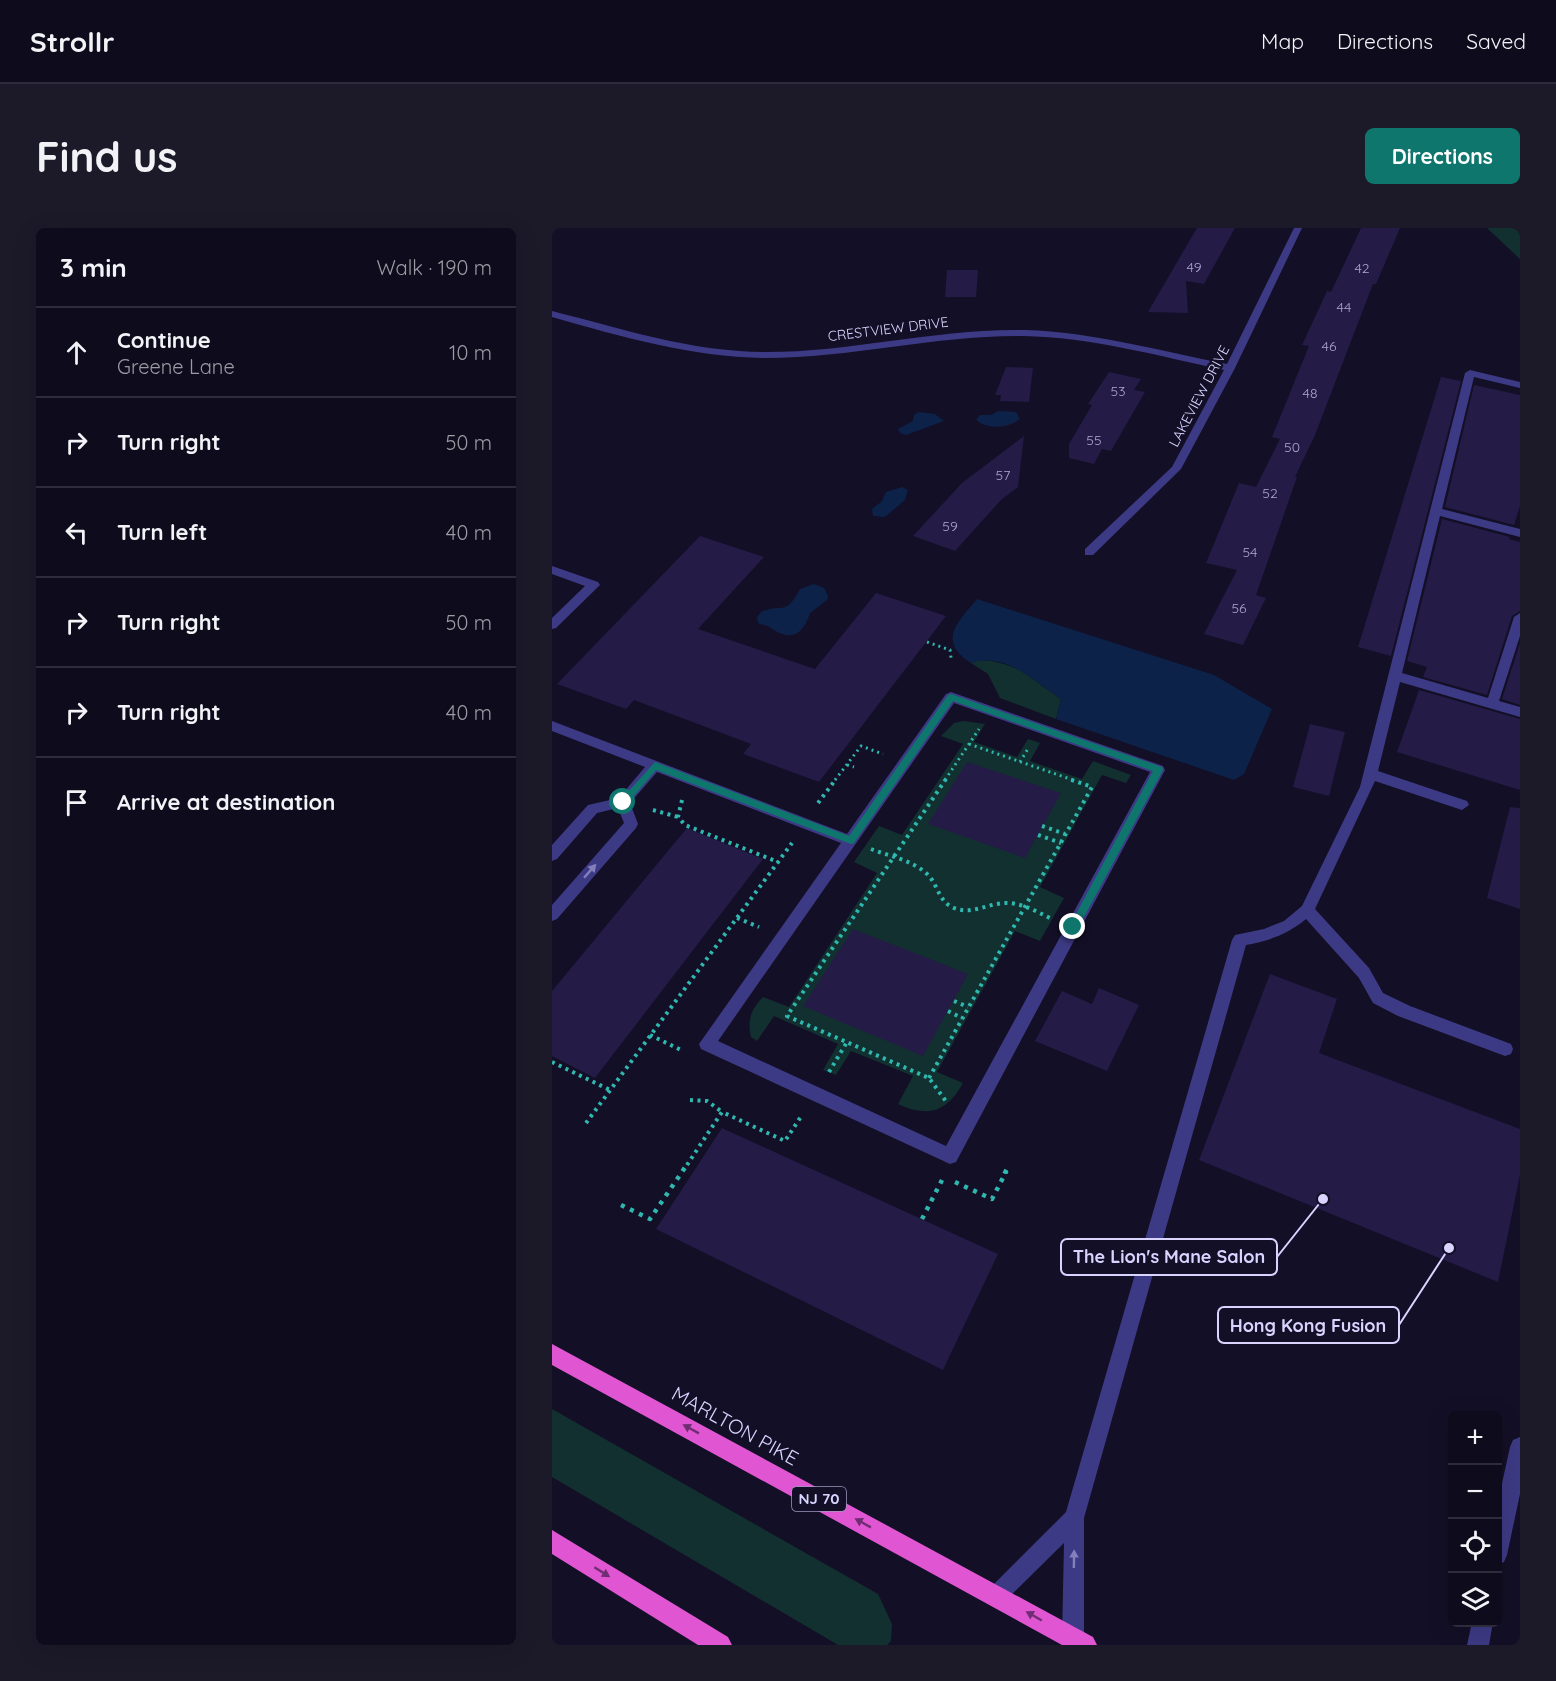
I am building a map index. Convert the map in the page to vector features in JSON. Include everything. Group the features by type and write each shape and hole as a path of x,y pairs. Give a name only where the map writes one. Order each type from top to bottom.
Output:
{"highway":[{"name":"MARLTON PIKE","path":"552,1354 997,1595 1079,1642"},
{"path":"552,1541 720,1645"}],"street":[{"name":"LAKEVIEW DRIVE","path":"1089,552 1176,469 1230,368 1298,228"},
{"name":"CRESTVIEW DRIVE","path":"552,314 672,346 717,354 767,355 830,350 966,333 1025,333 1070,337 1230,368"},
{"path":"1079,1642 1074,1518 1240,940 1274,932 1289,925 1307,910 1367,787 1470,373 1520,385"},
{"path":"1436,511 1520,533"},
{"path":"552,570 594,585 552,625"},
{"path":"1492,704 1520,618"},
{"path":"1395,676 1520,712"},
{"path":"951,697 991,711 1158,770 950,1156 707,1044 951,697"},
{"path":"552,726 851,840"},
{"path":"552,855 593,809 623,802 655,765"},
{"path":"1370,774 1462,804"},
{"path":"552,915 631,824 623,802"},
{"path":"1307,910 1364,974 1378,998 1404,1011 1505,1049"},
{"path":"1502,1532 1520,1447"},
{"path":"997,1595 1074,1518"}],"path":[{"path":"927,642 950,650 951,658"},
{"path":"949,1104 929,1078 787,1016 991,711"},
{"path":"1020,762 1033,741"},
{"path":"929,1078 1092,787 969,744"},
{"path":"817,806 861,746 889,756"},
{"path":"847,765 854,767"},
{"path":"678,818 682,797"},
{"path":"653,810 678,818 685,825 778,862"},
{"path":"1042,826 1065,834"},
{"path":"1038,835 1061,843"},
{"path":"586,1123 796,837"},
{"path":"865,847 926,873 939,896 954,908 968,911 1002,903 1025,907 1052,919"},
{"path":"737,918 766,930"},
{"path":"954,1001 968,1007"},
{"path":"948,1011 962,1018"},
{"path":"650,1035 681,1050"},
{"path":"829,1072 847,1042"},
{"path":"552,1062 610,1090"},
{"path":"690,1100 702,1099 715,1104 722,1112 785,1141 807,1107"},
{"path":"621,1205 650,1219 722,1112"},
{"path":"922,1219 943,1177 992,1199 1006,1172 1000,1169"}],"green space":[{"path":"1487,228 1520,228 1520,259"},
{"path":"979,660 1004,664 1023,672 1061,699 1056,719 1000,698 988,674 971,663"},
{"path":"964,721 985,724 974,742 1017,757 1028,739 1040,743 1030,761 1082,779 1093,761 1131,775 1126,783 1102,775 1040,887 1064,898 1040,941 1015,931 937,1072 963,1083 944,1106 936,1110 919,1111 898,1104 913,1076 851,1051 836,1075 823,1070 838,1044 774,1016 757,1041 751,1037 750,1020 753,1011 763,997 789,1007 877,873 854,862 879,826 902,835 963,744 941,736 954,723"},
{"path":"552,1409 878,1594 892,1624 891,1641 887,1645 838,1645 552,1477"}],"water":[{"path":"998,411 1016,412 1020,419 998,427 976,420 980,415 991,415"},
{"path":"918,412 935,414 944,421 906,435 900,433 898,429 913,421 914,415"},
{"path":"902,487 908,490 905,500 885,517 873,516 872,509 882,501 886,492"},
{"path":"814,584 824,588 828,596 827,600 810,613 800,631 785,635 758,623 757,617 761,612 787,606 800,589"},
{"path":"977,599 1214,675 1272,709 1244,774 1234,780 1056,719 1061,699 1040,684 1019,670 996,661 971,663 955,647 953,639 957,624"}],"building":[{"path":"1197,228 1235,228 1204,284 1186,281 1188,313 1148,312"},
{"path":"1361,228 1400,228 1376,284 1373,284 1315,435 1295,477 1297,477 1256,595 1266,598 1243,645 1204,634 1237,570 1206,563 1239,483 1256,487 1280,439 1272,437 1309,346 1302,345 1327,291 1331,292"},
{"path":"947,270 978,270 976,297 945,297"},
{"path":"1006,367 1033,368 1029,402 1000,401 1001,395 995,395"},
{"path":"1109,372 1141,379 1134,390 1145,392 1111,451 1102,449 1094,464 1069,458 1069,444 1092,405 1088,404"},
{"path":"1441,377 1461,381 1391,656 1358,647"},
{"path":"1474,385 1520,395 1520,506 1514,525 1445,507"},
{"path":"1024,436 1018,487 1001,500 955,551 913,536 962,483"},
{"path":"1442,519 1510,537 1509,539 1520,542 1520,611 1512,616 1487,695 1423,677 1427,667 1407,661"},
{"path":"700,536 764,557 698,629 815,669 876,593 946,616 819,782 743,754 751,744 634,700 626,709 557,684"},
{"path":"1520,643 1520,705 1502,699"},
{"path":"1419,690 1520,719 1520,790 1397,752"},
{"path":"1310,724 1345,732 1329,796 1293,787"},
{"path":"967,762 1061,793 1025,858 928,824"},
{"path":"1510,807 1520,808 1520,909 1487,898"},
{"path":"687,828 763,859 595,1078 552,1056 552,991"},
{"path":"853,929 968,974 923,1056 803,1006"},
{"path":"1270,974 1337,999 1319,1053 1520,1129 1520,1175 1498,1282 1199,1160"},
{"path":"1099,988 1139,1005 1107,1071 1035,1041 1062,991 1092,1004"},
{"path":"722,1128 998,1254 943,1370 656,1229"}],"place":[{"name":"The Lion's Mane Salon","path":"1323,1199"},
{"name":"Hong Kong Fusion","path":"1449,1248"}],"route":[{"path":"623,802 655,765 851,840 951,697 1158,770 1073,927"}]}
